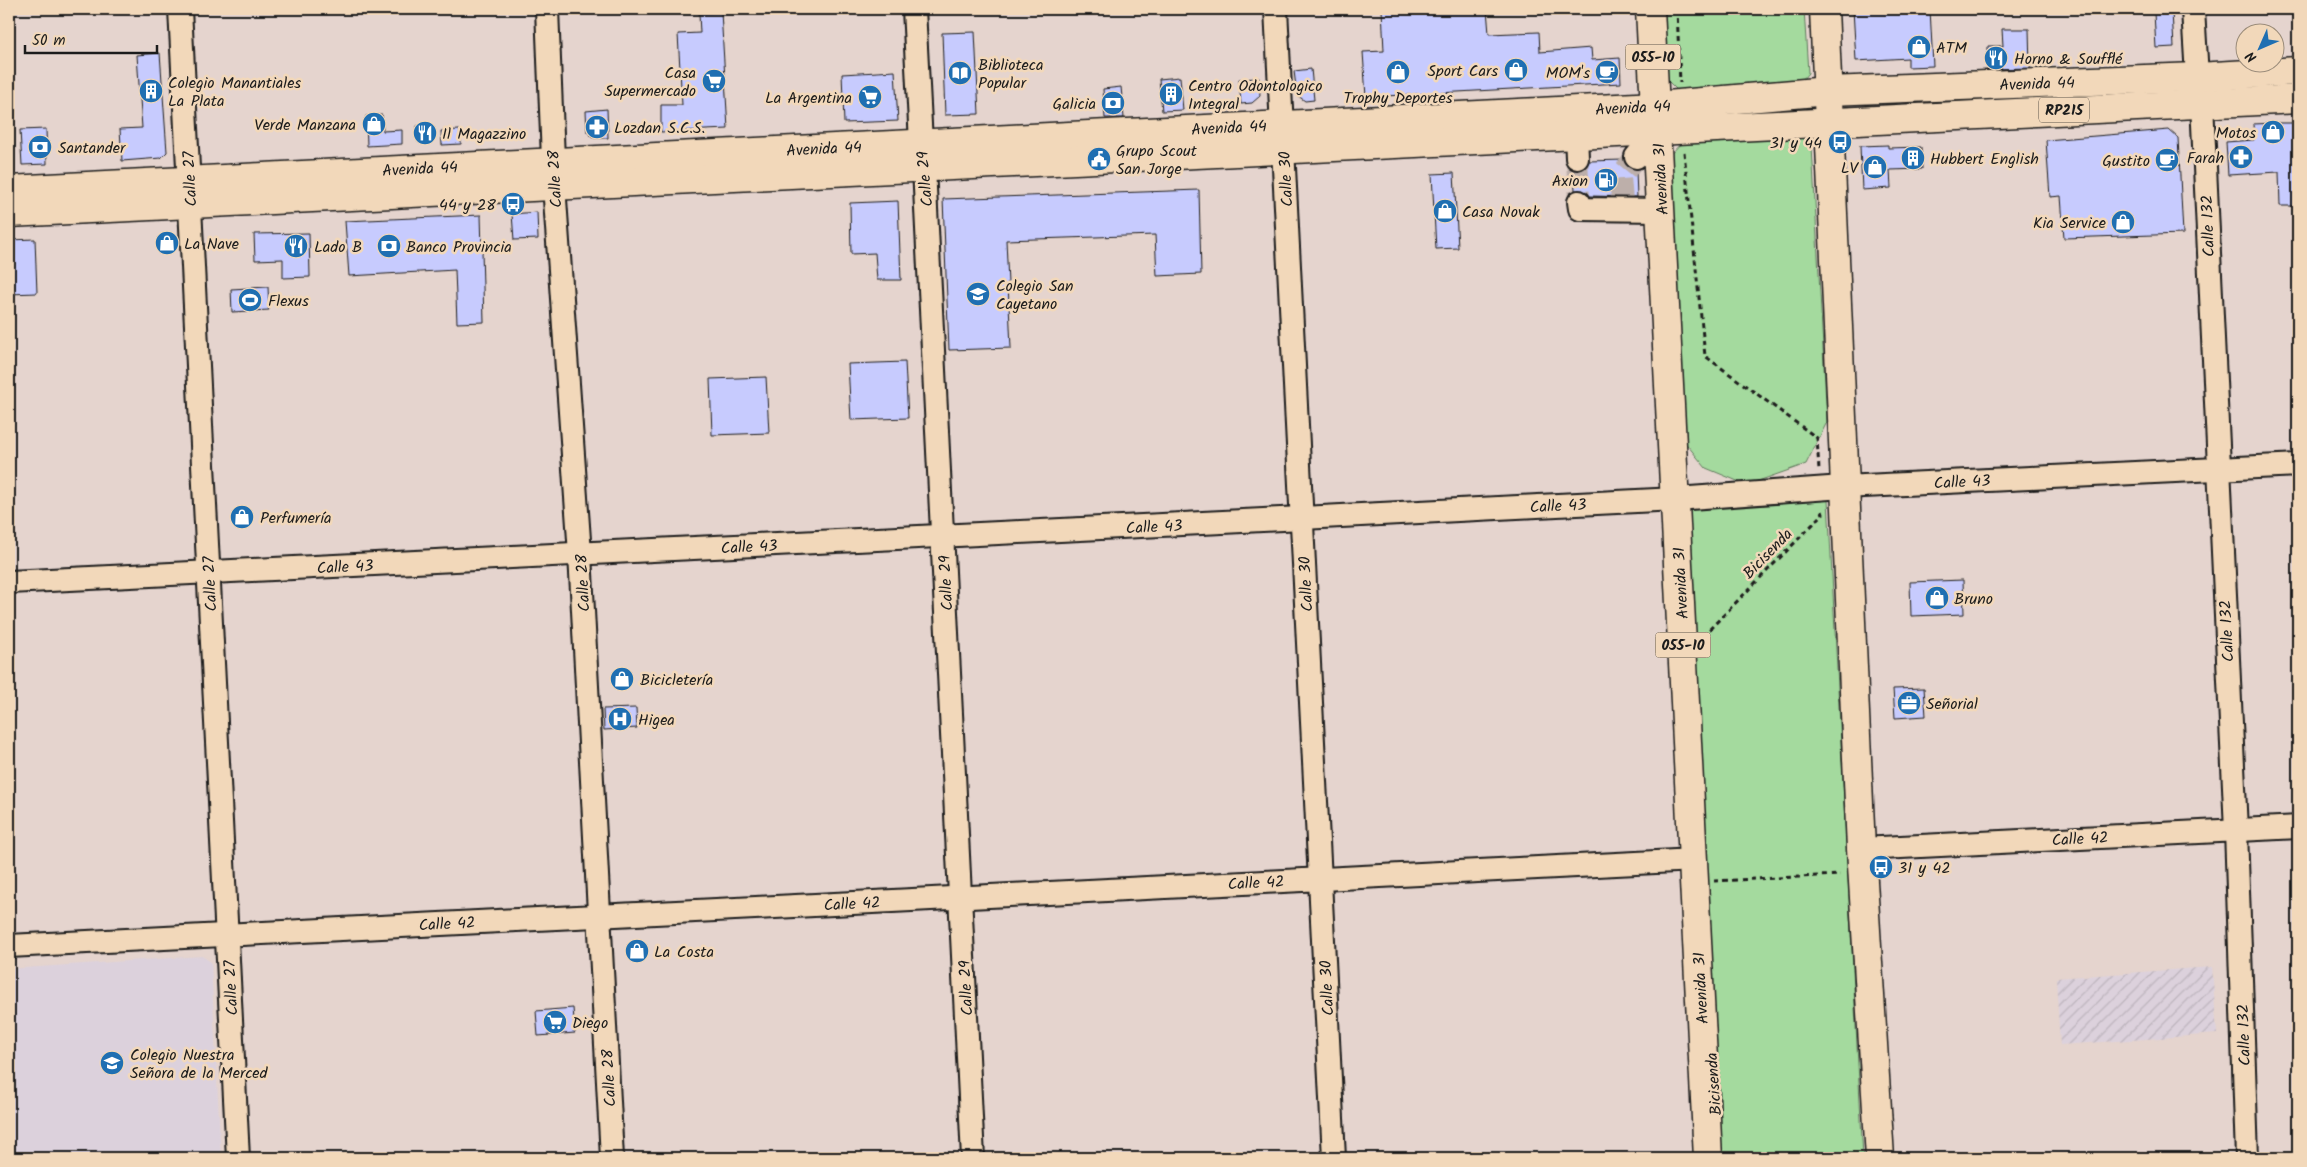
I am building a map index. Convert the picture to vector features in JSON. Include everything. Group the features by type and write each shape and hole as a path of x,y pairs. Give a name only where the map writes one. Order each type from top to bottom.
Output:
{"main road":[{"name":"Avenida 31","path":"1650,9 1669,117 1662,210 1676,499 1703,865 1708,1158"},
{"path":"1824,9 1830,122 1832,488 1862,861 1880,1158"},
{"name":"Avenida 44","path":"1283,138 1576,147 1669,117 1828,91 2196,77 2298,71"},
{"name":"Avenida 44","path":"9,190 189,192 1669,117 1830,122 2298,99"},
{"name":"Avenida 44","path":"9,213 189,192"}],"street":[{"name":"Calle 27","path":"180,9 238,1158"},
{"name":"Calle 28","path":"547,9 553,173 580,554 612,1158"},
{"name":"Calle 29","path":"914,9 943,536 973,1158"},
{"name":"Calle 30","path":"1276,9 1334,1158"},
{"path":"2193,9 2196,77"},
{"name":"Calle 132","path":"2202,103 2236,830 2247,1158"},
{"path":"1636,158 1669,117"},
{"path":"1579,202 1580,209 1623,206 1662,210"},
{"name":"Calle 43","path":"9,582 1676,499 1832,488 2298,465"},
{"name":"Calle 42","path":"1862,861 2236,830 2298,828"},
{"name":"Calle 42","path":"9,946 1320,879 1703,865"}],"path":[{"name":"Bicisenda","path":"1677,9 1669,117 1705,356 1817,438 1832,488 1823,514 1698,642"},
{"path":"1713,881 1862,861"},
{"path":"1703,865 1713,881 1713,891"}],"shaded area":[{"name":"Colegio Nuestra Señora de la Merced","path":"202,956 211,962 221,1158 9,1158 9,969"},
{"path":"2212,967 2217,1034 2060,1045 2056,978"}],"green space":[{"path":"1662,9 1804,9 1808,73 1798,85 1678,91 1667,80"},
{"path":"1803,135 1812,146 1827,422 1806,464 1747,485 1706,468 1683,440 1669,156 1684,140"},
{"path":"1828,500 1863,1158 1718,1158 1684,506"}],"building":[{"path":"1382,9 1487,9 1489,34 1539,32 1540,52 1591,48 1592,60 1620,58 1621,83 1366,97 1363,52 1384,51"},
{"path":"1853,9 1930,9 1933,66 1908,67 1908,58 1856,61"},
{"path":"721,12 728,129 661,132 661,105 682,105 678,34 700,33 699,14"},
{"path":"2172,12 2174,47 2156,48 2154,13"},
{"path":"2002,29 2029,29 2030,68 1988,69 1988,46 2003,46"},
{"name":"Biblioteca Popular","path":"975,32 979,114 945,115 942,33"},
{"name":"Colegio Manantiales La Plata","path":"160,53 167,152 161,158 122,161 120,129 142,128 137,55"},
{"path":"1311,69 1314,100 1305,101 1297,95 1294,71"},
{"name":"La Argentina","path":"895,71 898,121 844,123 842,74"},
{"name":"Centro Odontologico Integral","path":"1180,77 1183,110 1162,111 1159,79"},
{"path":"1259,78 1260,96 1252,103 1241,104 1239,79"},
{"name":"Galicia","path":"1121,87 1124,118 1105,118 1103,89"},
{"path":"607,109 608,138 594,138 587,132 586,111"},
{"name":"Verde Manzana","path":"382,115 383,131 402,130 402,144 367,146 366,116"},
{"path":"2298,123 2298,206 2280,206 2279,172 2228,175 2226,142 2254,140 2253,124"},
{"name":"Il Magazzino","path":"431,125 433,141 418,142 417,126"},
{"path":"46,129 47,164 22,165 20,130"},
{"path":"460,130 461,144 442,145 441,131"},
{"path":"2169,130 2178,138 2183,234 2064,238 2061,196 2050,197 2046,140"},
{"name":"LV","path":"1888,145 1888,148 1921,147 1922,169 1890,170 1891,188 1862,190 1860,146"},
{"name":"Axion","path":"1623,160 1628,167 1636,170 1637,197 1590,196 1583,190 1575,190 1574,170 1584,169 1589,161"},
{"name":"Casa Novak","path":"1454,173 1458,248 1436,249 1432,174"},
{"name":"Colegio San Cayetano","path":"1199,190 1201,274 1157,276 1155,235 1006,240 1011,348 949,350 943,199"},
{"path":"898,201 901,280 877,280 875,253 851,254 850,203"},
{"path":"537,212 538,239 514,240 512,214"},
{"path":"481,215 484,322 457,323 455,270 349,276 345,221"},
{"name":"Lado B","path":"309,233 310,277 283,278 283,259 255,260 254,234"},
{"path":"35,239 37,293 9,294 9,240"},
{"name":"Flexus","path":"268,287 269,310 232,312 231,289"},
{"path":"905,362 908,418 851,420 848,364"},
{"path":"766,377 769,433 712,435 710,379"},
{"name":"Bruno","path":"1963,580 1964,614 1911,616 1910,582"},
{"name":"Señorial","path":"1924,688 1926,716 1895,718 1893,689"},
{"name":"Higea","path":"636,708 637,728 604,730 603,709"},
{"name":"Diego","path":"573,1008 575,1033 538,1036 536,1011"}],"tunnel":[{"path":"1622,201 1620,177 1636,157"},
{"path":"1577,158 1579,202"}],"place":[{"name":"ATM","path":"1919,47"},
{"name":"Horno & Soufflé","path":"1996,58"},
{"name":"Sport Cars","path":"1516,70"},
{"name":"Trophy Deportes","path":"1398,72"},
{"name":"MOM's","path":"1607,72"},
{"name":"Biblioteca Popular","path":"960,73"},
{"name":"Casa Supermercado","path":"714,81"},
{"name":"Colegio Manantiales La Plata","path":"151,91"},
{"name":"Centro Odontologico Integral","path":"1171,94"},
{"name":"La Argentina","path":"870,97"},
{"name":"Galicia","path":"1113,103"},
{"name":"Verde Manzana","path":"374,124"},
{"name":"Lozdan S.C.S.","path":"597,127"},
{"name":"Motos","path":"2273,132"},
{"name":"Il Magazzino","path":"425,133"},
{"name":"31 y 44","path":"1840,142"},
{"name":"Santander","path":"40,147"},
{"name":"Farah","path":"2241,157"},
{"name":"Hubbert English","path":"1913,158"},
{"name":"Grupo Scout San Jorge","path":"1099,159"},
{"name":"Gustito","path":"2167,160"},
{"name":"LV","path":"1875,167"},
{"name":"Axion","path":"1606,180"},
{"name":"44 y 28","path":"513,204"},
{"name":"Casa Novak","path":"1445,211"},
{"name":"Kia Service","path":"2123,222"},
{"name":"La Nave","path":"167,243"},
{"name":"Lado B","path":"296,246"},
{"name":"Banco Provincia","path":"389,246"},
{"name":"Colegio San Cayetano","path":"978,294"},
{"name":"Flexus","path":"250,300"},
{"name":"Perfumería","path":"242,517"},
{"name":"Bruno","path":"1937,598"},
{"name":"Bicicletería","path":"622,679"},
{"name":"Señorial","path":"1909,703"},
{"name":"Higea","path":"620,719"},
{"name":"31 y 42","path":"1881,867"},
{"name":"La Costa","path":"637,951"},
{"name":"Diego","path":"555,1022"},
{"name":"Colegio Nuestra Señora de la Merced","path":"112,1063"}]}
